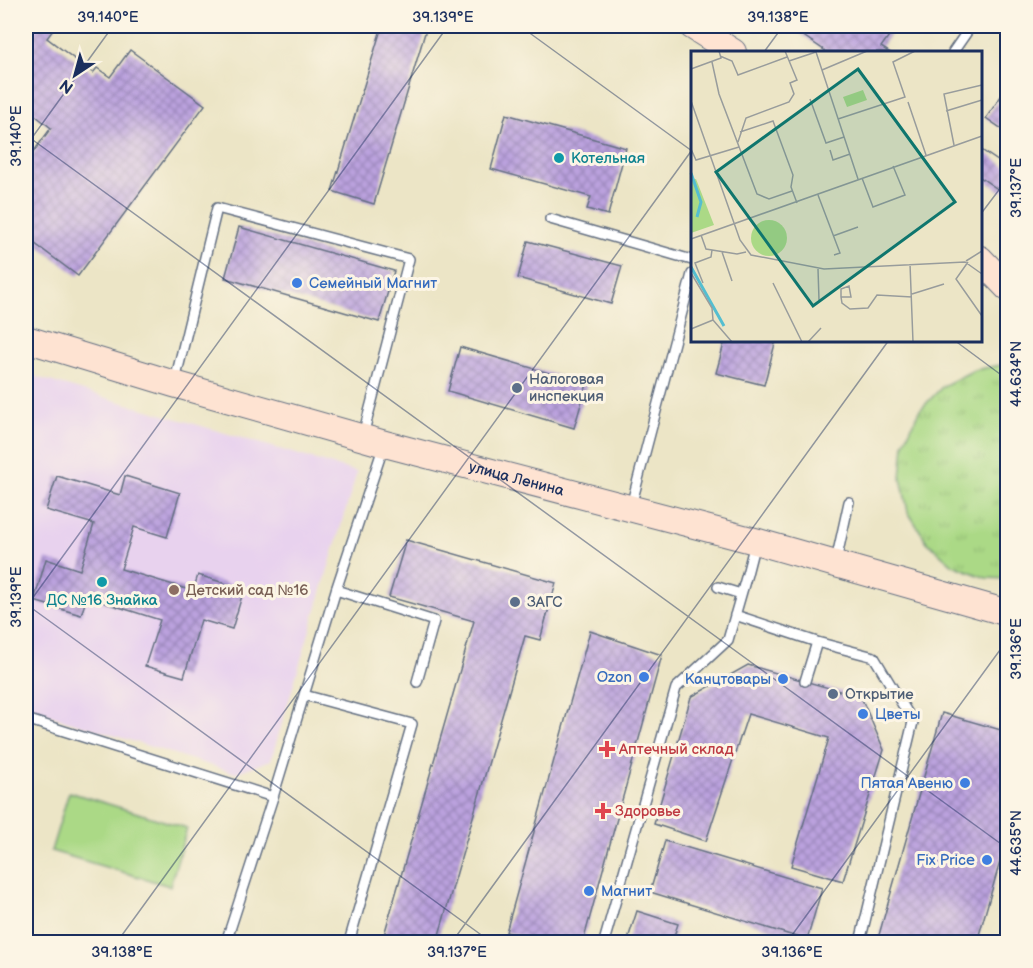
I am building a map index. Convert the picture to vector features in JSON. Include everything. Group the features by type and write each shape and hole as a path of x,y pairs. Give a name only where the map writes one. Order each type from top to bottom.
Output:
{"street":[{"path":"692,26 731,51"},
{"path":"982,260 1008,288"},
{"name":"улица Ленина","path":"26,339 373,441 755,541 1008,613"}],"lane":[{"path":"954,51 971,26"},
{"path":"174,384 217,208 409,259 373,441 336,590 226,942"},
{"path":"550,219 691,259"},
{"path":"630,508 691,281"},
{"path":"835,564 849,502"},
{"path":"604,942 676,688 728,640 755,541"},
{"path":"718,586 741,594"},
{"path":"336,590 434,621 417,682"},
{"path":"735,615 817,642 873,657 913,722 860,942"},
{"path":"805,681 817,642"},
{"path":"304,695 412,724 349,942"},
{"path":"26,719 273,797"}],"shaded area":[{"name":"Детский сад №16","path":"26,374 357,472 271,760 235,773 26,708"}],"green space":[{"path":"1007,364 1007,579 986,578 953,565 927,542 908,512 901,478 904,443 919,411 943,386 974,370"},
{"path":"69,792 187,828 170,886 51,851"}],"building":[{"path":"26,26 56,26 47,38 93,73 97,68 110,77 130,50 205,105 78,276 26,237 26,162 51,128 26,108"},
{"path":"382,26 427,26 374,204 332,191"},
{"path":"789,26 896,26 881,47 887,51 826,51"},
{"path":"1008,86 1008,133 986,118"},
{"name":"Котельная","path":"506,114 626,148 608,215 587,209 591,197 491,169"},
{"path":"982,150 1008,168 1008,184 1002,192 982,178"},
{"path":"239,227 394,271 379,322 225,278"},
{"path":"528,241 622,266 611,304 518,278"},
{"path":"724,342 775,342 764,385 716,373"},
{"name":"Налоговая инспекция","path":"460,347 587,384 574,428 448,391"},
{"name":"ДС №16 Знайка","path":"57,476 120,495 125,476 180,493 167,537 134,527 121,569 193,591 198,575 244,589 232,629 201,620 184,677 145,666 160,620 87,597 81,615 34,601 46,559 80,570 94,524 46,510"},
{"path":"406,540 556,583 540,640 525,636 437,942 382,942 474,621 389,597"},
{"path":"590,631 662,655 583,942 539,942 506,932"},
{"path":"748,665 861,697 884,750 843,881 791,866 829,738 748,714 706,841 654,824 691,697"},
{"name":"Пятая Авеню","path":"942,713 1008,732 1008,834 977,942 877,942"},
{"path":"665,841 822,888 807,940 650,892"},
{"path":"637,911 678,924 672,942 627,942"}],"place":[{"name":"Котельная","path":"559,158"},
{"name":"Семейный Магнит","path":"297,283"},
{"name":"Налоговая инспекция","path":"517,388"},
{"name":"ДС №16 Знайка","path":"102,582"},
{"name":"Детский сад №16","path":"174,590"},
{"name":"ЗАГС","path":"515,602"},
{"name":"Ozon","path":"644,677"},
{"name":"Канцтовары","path":"783,679"},
{"name":"Открытие","path":"833,694"},
{"name":"Цветы","path":"863,714"},
{"name":"Аптечный склад","path":"607,749"},
{"name":"Пятая Авеню","path":"965,783"},
{"name":"Здоровье","path":"603,811"},
{"name":"Fix Price","path":"987,860"},
{"name":"Магнит","path":"589,891"}]}
